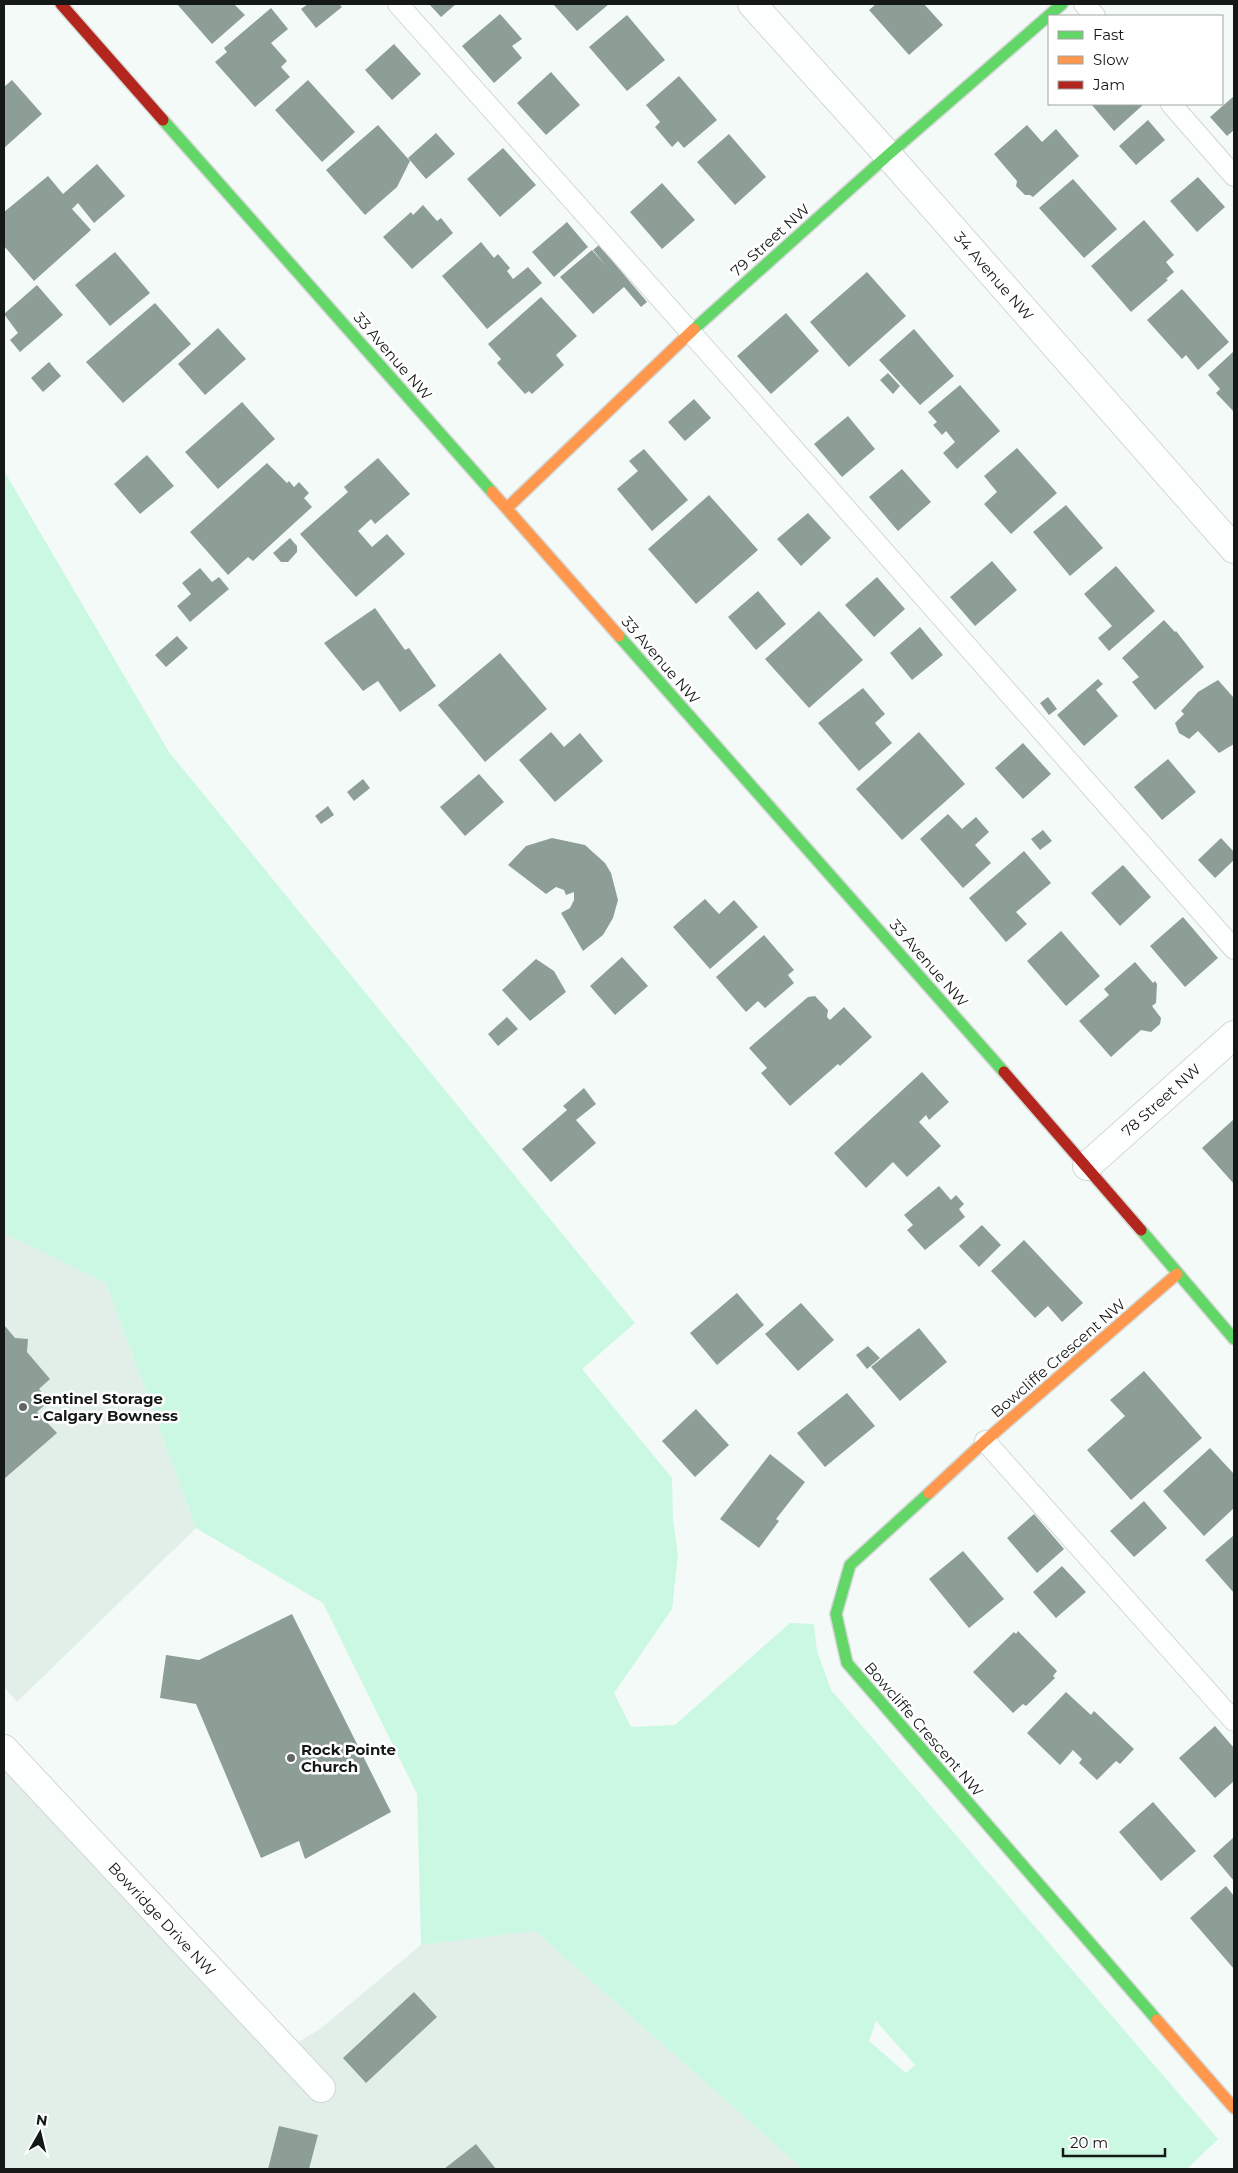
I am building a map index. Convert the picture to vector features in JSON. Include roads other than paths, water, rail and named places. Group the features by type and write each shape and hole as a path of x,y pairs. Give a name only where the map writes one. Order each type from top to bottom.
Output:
{"street":[{"name":"33 Avenue NW","path":"61,4 1087,1166 1234,1339"},
{"name":"34 Avenue NW","path":"752,4 888,155 1234,549"},
{"name":"79 Street NW","path":"1049,15 1062,4"},
{"name":"79 Street NW","path":"507,508 690,332 888,155 1048,16"},
{"name":"78 Street NW","path":"1087,1166 1234,1035"},
{"name":"Bowcliffe Crescent NW","path":"1177,1274 985,1441 850,1565 836,1614 847,1663 1234,2108"},
{"name":"Bowridge Drive NW","path":"4,1749 321,2088"}],"lane":[{"path":"398,4 1234,949"},
{"path":"1084,4 1094,15"},
{"path":"1172,105 1234,176"},
{"path":"985,1441 1234,1722"}],"place":[{"name":"Sentinel Storage - Calgary Bowness","path":"23,1407"},
{"name":"Rock Pointe Church","path":"291,1758"}]}
